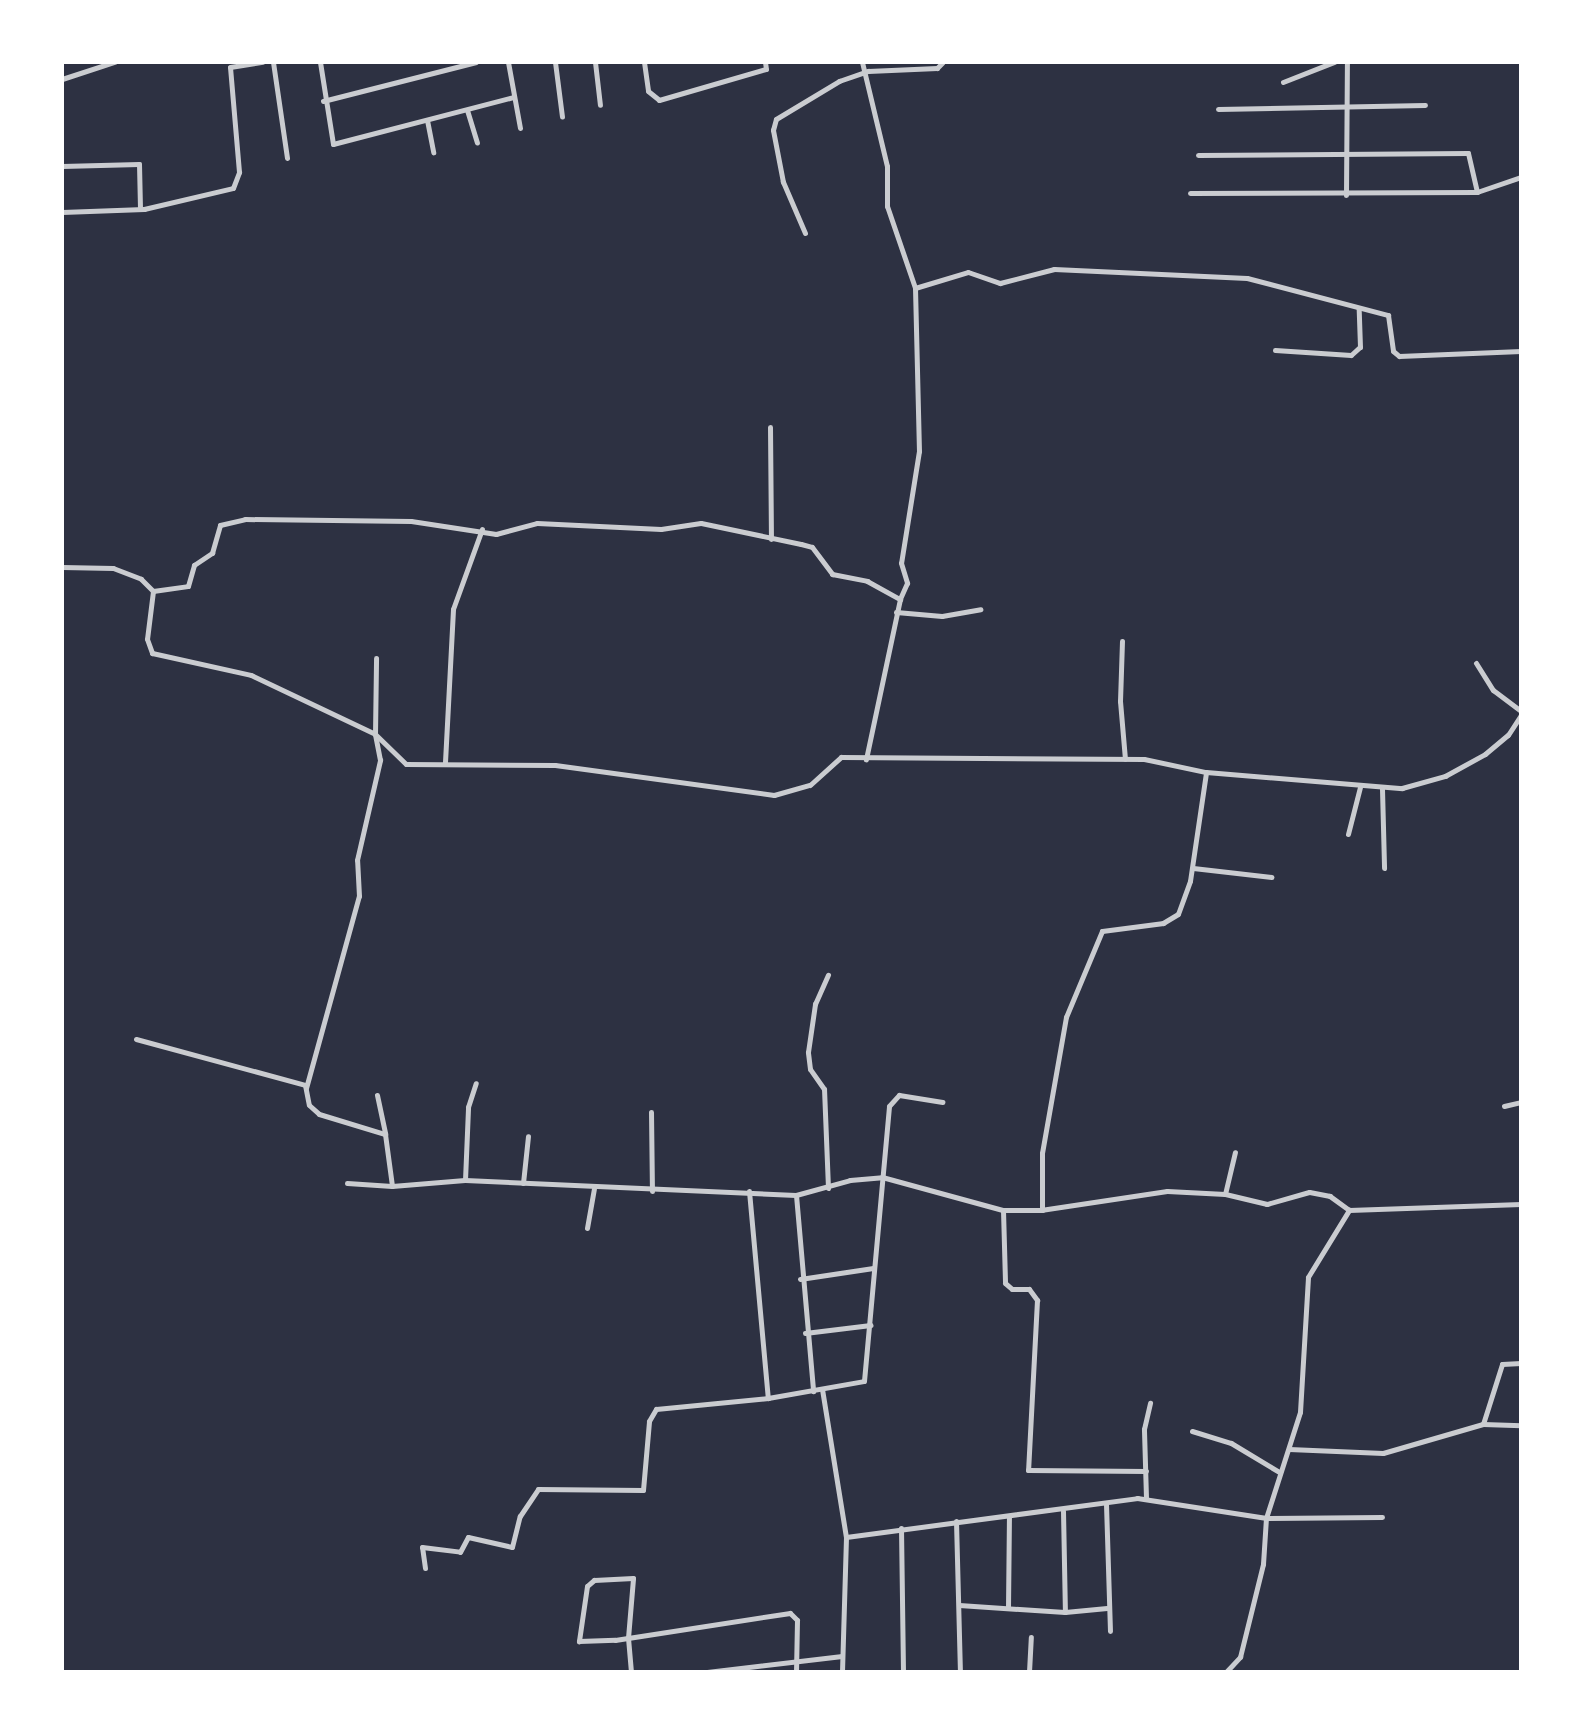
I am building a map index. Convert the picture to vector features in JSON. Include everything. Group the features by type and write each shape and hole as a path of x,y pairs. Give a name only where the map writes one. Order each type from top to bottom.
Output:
{"street":[{"path":"62,79 114,62"},
{"path":"62,212 140,209 233,188 239,172 229,65 263,62"},
{"path":"273,62 287,158"},
{"path":"320,62 323,101 333,144 513,97"},
{"path":"323,101 476,62"},
{"path":"508,62 520,128"},
{"path":"555,62 562,117"},
{"path":"595,62 600,105"},
{"path":"644,62 648,91 659,100 766,69 765,62"},
{"path":"862,62 868,71 887,166 887,206 915,288 919,451 901,563 907,583 896,612 866,759"},
{"path":"805,233 783,182 773,130 776,119 839,81 868,71 937,68 943,62"},
{"path":"1283,82 1334,62"},
{"path":"1346,195 1347,62"},
{"path":"1218,109 1425,105"},
{"path":"467,110 477,143"},
{"path":"427,120 433,152"},
{"path":"1198,155 1468,153 1477,192"},
{"path":"62,166 139,164 140,209"},
{"path":"1190,193 1346,195 1477,192 1521,177"},
{"path":"915,288 968,272 1000,283 1054,269 1247,278 1392,317 1393,351 1399,356 1521,351"},
{"path":"1275,350 1351,355 1360,347 1359,309"},
{"path":"770,427 771,539"},
{"path":"153,591 188,586 194,565 212,553 220,525 245,519 384,520 482,529 496,534 517,525 562,522 661,529 701,523 812,547 832,574 867,581 900,599"},
{"path":"445,762 453,609 482,529"},
{"path":"62,567 113,568 141,579 153,591"},
{"path":"153,591 147,639 152,653 236,670 375,734 402,763 445,762 607,770 774,795 810,785 834,760 866,759 1125,759 1206,772 1382,789 1431,781 1498,745 1521,713 1493,690 1476,663"},
{"path":"896,612 942,616 980,609"},
{"path":"1122,641 1120,701 1125,759"},
{"path":"376,658 375,734 380,760 357,860 359,896 306,1088 309,1105 319,1114 385,1134"},
{"path":"1042,1210 1042,1153 1062,1034 1089,956 1108,928 1172,921 1183,903 1193,868 1206,772"},
{"path":"1348,834 1360,787"},
{"path":"1382,789 1384,868"},
{"path":"1193,868 1271,877"},
{"path":"828,975 815,1004 808,1052 810,1069 824,1089 828,1188"},
{"path":"136,1039 306,1088"},
{"path":"465,1180 468,1107 476,1083"},
{"path":"377,1095 392,1186"},
{"path":"425,1568 422,1547 460,1552 468,1537 512,1547 520,1516 538,1489 643,1490 649,1421 656,1409 768,1398 864,1381 891,1100 899,1095 942,1102"},
{"path":"1504,1106 1521,1102"},
{"path":"651,1112 652,1191"},
{"path":"523,1183 528,1136"},
{"path":"1225,1194 1235,1152"},
{"path":"347,1183 392,1186 465,1180 594,1189 749,1191 796,1195 882,1177 1003,1210 1042,1210 1143,1192 1225,1194 1267,1204 1309,1192 1330,1196 1349,1210 1521,1204"},
{"path":"587,1228 594,1189"},
{"path":"749,1191 768,1398"},
{"path":"796,1195 800,1279 813,1391"},
{"path":"1003,1210 1005,1283 1012,1289 1029,1289 1037,1300 1028,1470 1146,1471"},
{"path":"1226,1672 1240,1657 1263,1564 1266,1518 1289,1449 1305,1382 1308,1277 1349,1210"},
{"path":"800,1279 873,1268"},
{"path":"805,1333 871,1325"},
{"path":"1483,1424 1502,1364 1521,1363"},
{"path":"822,1389 846,1537 842,1672"},
{"path":"1146,1498 1144,1429 1150,1403"},
{"path":"1289,1449 1390,1453 1483,1424 1521,1425"},
{"path":"1192,1431 1231,1443 1279,1472"},
{"path":"846,1537 1146,1498 1266,1518 1382,1517"},
{"path":"1106,1504 1110,1631"},
{"path":"1063,1511 1065,1612"},
{"path":"1008,1608 1009,1516"},
{"path":"956,1521 960,1672"},
{"path":"901,1528 903,1672"},
{"path":"631,1672 628,1638 633,1578 589,1582 579,1641 628,1638 790,1613 797,1620 796,1672"},
{"path":"959,1605 1065,1612 1107,1608"},
{"path":"1029,1672 1031,1637"},
{"path":"707,1672 842,1656"}]}
